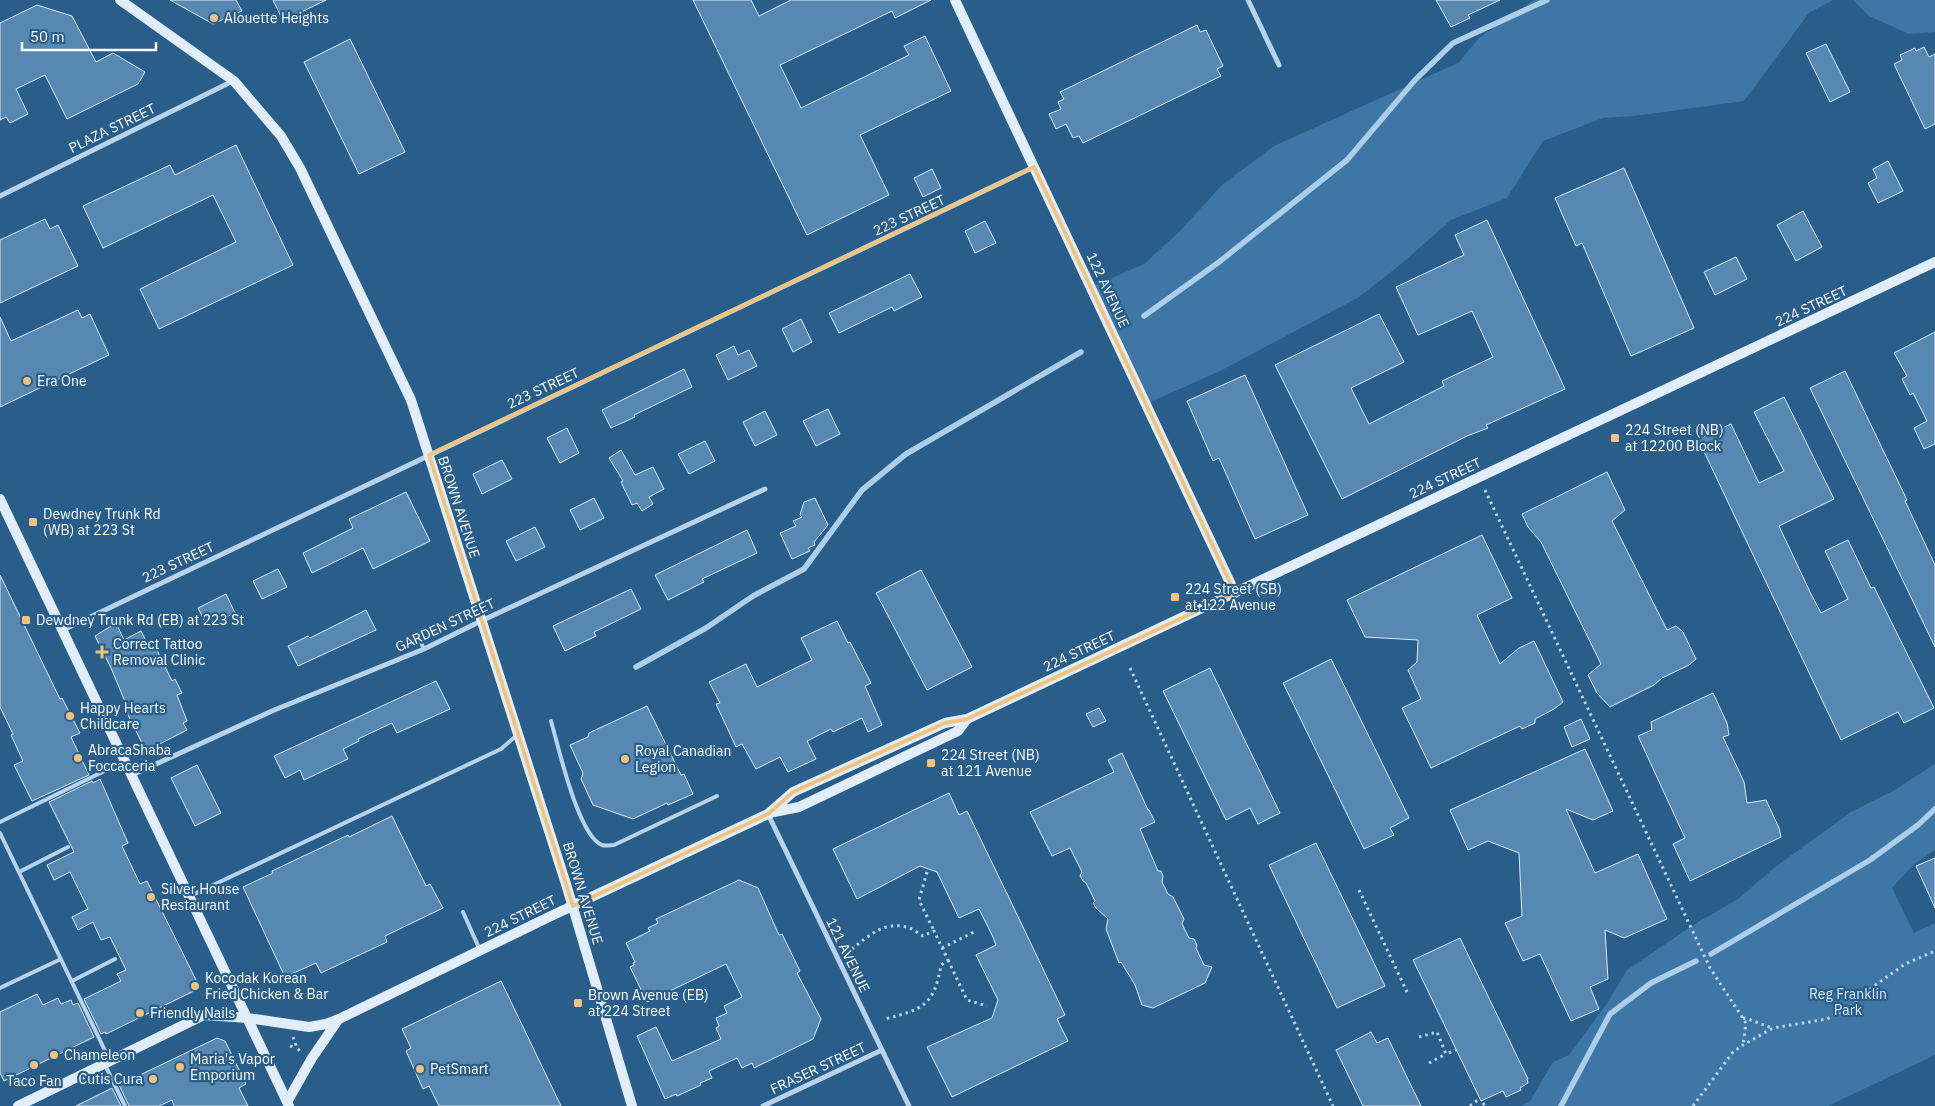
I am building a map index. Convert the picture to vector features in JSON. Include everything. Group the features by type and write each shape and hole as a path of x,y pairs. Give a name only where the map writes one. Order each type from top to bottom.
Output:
{"street":[{"name":"BROWN AVENUE","path":"120,0 234,81 281,136 300,168 411,400 573,906 632,1106"},
{"name":"122 AVENUE","path":"955,0 1235,593"},
{"path":"1248,0 1279,65"},
{"name":"PLAZA STREET","path":"0,196 234,81"},
{"name":"223 STREET","path":"63,630 1034,167"},
{"name":"224 STREET","path":"768,814 793,792 945,723 967,719 1935,262"},
{"name":"GARDEN STREET","path":"132,775 272,711 424,649 481,620 765,489"},
{"path":"0,499 4,518 63,630 288,1104"},
{"name":"224 STREET","path":"18,1106 204,1015 248,1018 309,1027 339,1020 480,950 768,814 808,803 958,731 967,719"},
{"name":"121 AVENUE","path":"768,814 909,1106"},
{"name":"224 STREET","path":"288,1104 312,1058 339,1020"},
{"name":"FRASER STREET","path":"764,1106 882,1050"}],"lane":[{"path":"418,634 424,649"},
{"path":"552,721 572,796 592,838 602,846 614,846 717,796"},
{"path":"190,896 501,749 518,734"},
{"path":"0,822 126,761"},
{"path":"0,833 72,981 125,1106"},
{"path":"19,872 68,847"},
{"path":"463,912 480,950"},
{"path":"0,988 61,959"},
{"path":"72,981 115,959"}],"path":[{"path":"1479,478 1710,968 1746,1023 1743,1044"},
{"path":"1130,668 1333,1106"},
{"path":"927,872 919,900 967,1000 987,1006"},
{"path":"1359,890 1407,992"},
{"path":"852,949 874,932 890,926 905,926 924,936 934,931"},
{"path":"942,948 974,932"},
{"path":"1693,1106 1733,1052 1743,1044 1773,1028 1827,1019 1850,1007 1874,986 1905,964 1935,951"},
{"path":"885,1019 922,1006 932,997 938,982 941,965 948,960"},
{"path":"1742,1018 1748,1018 1773,1028"},
{"path":"1419,1037 1437,1032 1446,1054"},
{"path":"293,1037 297,1048 303,1054"},
{"path":"290,1046 297,1048"},
{"path":"1429,1063 1456,1050"},
{"path":"1470,1106 1479,1099"}],"highlighted area":[{"path":"1034,167 1235,593 967,719 945,723 793,792 768,814 573,906 429,455"}],"green space":[{"path":"1534,0 1833,0 1809,13 1744,101 1634,116 1603,118 1543,141 1507,198 1451,220 1401,264 1359,297 1220,371 1146,404 1091,287 1144,264 1180,231 1223,184 1274,146 1458,63 1479,38"},
{"path":"1853,0 1935,0 1935,32 1909,34 1869,16"},
{"name":"Reg Franklin Park","path":"1935,764 1935,850 1914,864 1892,888 1914,933 1935,923 1935,1055 1828,1106 1521,1106 1530,1101 1553,1062 1569,1055 1608,1002 1627,970 1698,922 1738,899 1774,868 1851,812 1893,791"}],"building":[{"name":"Alouette Heights","path":"170,0 236,0 242,11 213,24"},
{"path":"273,0 326,0 283,21"},
{"path":"693,0 751,0 759,16 791,0 931,0 895,18 892,11 780,65 801,108 909,55 904,46 925,36 951,91 860,135 889,195 807,235"},
{"path":"1436,0 1500,0 1468,15 1470,18 1451,27"},
{"path":"37,5 72,16 96,62 113,53 145,72 138,84 67,119 45,75 16,89 28,114 10,123 6,117 0,120 0,23"},
{"path":"1197,25 1200,32 1206,30 1223,66 1217,69 1221,76 1083,143 1079,136 1073,138 1066,124 1056,129 1049,114 1061,109 1058,102 1064,99 1060,92"},
{"path":"350,39 405,152 359,174 304,62"},
{"path":"1826,44 1850,92 1830,102 1806,53"},
{"path":"1924,47 1929,57 1935,54 1935,124 1925,129 1894,64 1902,60 1900,55 1915,48 1916,51"},
{"path":"236,145 293,265 159,329 140,289 236,242 213,195 103,248 83,206 170,165 175,175"},
{"path":"1888,161 1903,191 1878,203 1868,183 1877,178 1873,169"},
{"path":"1624,168 1694,328 1631,356 1582,243 1576,246 1555,198"},
{"path":"932,169 941,188 923,197 914,178"},
{"path":"1803,211 1822,247 1796,261 1777,225"},
{"path":"45,219 50,229 58,225 78,266 0,303 0,240"},
{"path":"1487,220 1565,389 1486,425 1488,428 1467,436 1342,499 1275,365 1379,314 1404,362 1351,388 1369,424 1444,386 1442,381 1493,357 1472,311 1418,335 1396,287 1464,255 1455,235"},
{"path":"985,221 996,243 975,253 965,231"},
{"path":"1736,257 1747,279 1715,295 1704,272"},
{"path":"910,274 922,297 894,311 892,307 839,333 829,313"},
{"name":"Era One","path":"78,310 82,318 90,314 109,355 0,407 0,317 11,341"},
{"path":"801,319 812,342 793,352 782,329"},
{"path":"1935,332 1935,444 1924,449 1914,428 1927,421 1913,393 1910,395 1902,379 1907,376 1894,353"},
{"path":"734,346 738,355 749,350 757,366 728,380 716,355"},
{"path":"684,369 692,387 611,428 602,410"},
{"path":"1845,371 1907,500 1905,501 1935,565 1935,647 1810,388"},
{"path":"1245,375 1308,515 1255,539 1219,458 1213,461 1187,401"},
{"path":"1784,397 1834,499 1779,526 1811,594 1821,613 1848,599 1825,551 1848,540 1871,588 1874,587 1934,708 1904,723 1898,712 1841,740 1698,439 1731,424 1759,483 1784,471 1754,412"},
{"path":"828,409 840,434 816,446 803,421"},
{"path":"765,411 777,435 755,446 743,422"},
{"path":"567,428 579,453 560,463 547,438"},
{"path":"705,441 715,461 689,474 678,454"},
{"path":"621,450 635,475 653,467 664,489 649,497 653,504 642,511 637,503 632,505 621,482 623,481 609,458"},
{"path":"502,460 512,479 482,494 473,474"},
{"path":"1607,472 1625,510 1612,521 1667,630 1676,626 1683,632 1696,659 1689,665 1662,678 1654,685 1610,707 1597,693 1588,675 1601,664 1541,542 1528,527 1522,514"},
{"path":"406,492 430,541 373,569 363,548 312,573 303,553 353,528 349,519"},
{"path":"594,498 604,518 580,530 570,510"},
{"path":"815,498 828,525 814,542 815,545 808,548 810,551 792,559 780,533 796,526 793,521 802,517 800,515 804,502"},
{"path":"535,527 545,547 516,561 506,541"},
{"path":"747,530 757,553 702,579 704,582 668,600 655,575"},
{"path":"1482,535 1512,598 1477,615 1500,664 1519,648 1534,641 1563,702 1535,719 1535,723 1522,729 1520,726 1431,768 1402,708 1421,699 1408,670 1417,662 1418,640 1365,637 1347,600"},
{"path":"278,569 287,587 262,599 253,581"},
{"path":"921,570 972,667 927,690 876,593"},
{"path":"0,575 60,699 62,698 80,733 71,737 89,775 32,801 14,765 23,761 0,707"},
{"path":"631,589 641,609 594,632 596,636 565,651 553,626"},
{"path":"226,594 235,613 207,626 198,608"},
{"path":"366,610 376,630 298,666 288,646 308,636 310,638"},
{"path":"837,621 871,683 865,686 882,725 868,732 862,718 833,732 831,729 807,741 816,759 788,772 780,757 756,769 742,744 736,747 716,704 720,703 709,682 746,664 757,687 812,660 801,638"},
{"path":"116,623 124,640 141,631 150,649 155,646 172,681 175,679 182,693 177,695 187,721 183,723 187,730 146,751 123,705 126,704 95,636"},
{"path":"1331,659 1409,818 1390,828 1394,835 1364,849 1283,683"},
{"path":"1210,668 1280,813 1258,824 1250,808 1226,820 1163,691"},
{"path":"436,681 450,709 397,733 392,723 358,739 359,741 343,749 348,759 304,780 300,770 285,778 274,756"},
{"path":"1713,693 1727,723 1729,735 1723,737 1744,782 1747,803 1766,800 1779,828 1781,837 1690,881 1673,844 1685,838 1638,736 1652,730 1651,722"},
{"name":"Royal Canadian Legion","path":"647,706 681,775 684,774 693,794 668,805 667,803 633,819 593,805 581,779 583,773 570,745 588,737 589,733"},
{"path":"1099,708 1106,721 1093,727 1086,714"},
{"path":"1581,719 1590,739 1572,747 1564,727"},
{"path":"1585,749 1613,811 1593,820 1566,809 1595,873 1638,854 1667,919 1624,938 1605,930 1608,979 1590,987 1599,1009 1571,1021 1540,954 1523,961 1505,923 1522,916 1519,853 1488,841 1468,850 1450,810"},
{"path":"1122,753 1155,822 1140,829 1158,871 1161,871 1163,876 1162,882 1168,894 1173,897 1184,919 1182,924 1189,938 1194,939 1204,965 1212,967 1205,983 1153,1008 1142,1005 1135,985 1121,962 1119,963 1106,929 1108,919 1093,903 1095,901 1086,883 1080,876 1082,872 1070,848 1052,856 1030,812 1114,772 1108,760"},
{"path":"197,765 221,813 195,826 171,778"},
{"path":"100,779 128,843 122,846 140,884 147,881 200,988 106,1034 105,1032 101,1034 84,999 121,981 117,974 126,970 110,937 101,940 93,922 78,930 72,917 88,909 70,872 54,880 47,865 74,852 49,802"},
{"path":"949,793 959,815 967,811 1012,904 1065,1015 1057,1019 1068,1041 952,1097 927,1047 992,1018 998,1000 976,955 996,945 992,935 979,909 959,918 937,872 920,866 857,899 833,849"},
{"path":"392,816 426,886 430,884 443,908 385,936 387,942 321,973 316,963 285,977 243,887 273,873 272,871"},
{"path":"1316,843 1385,986 1337,1008 1269,865"},
{"path":"1935,858 1935,908 1916,866"},
{"path":"739,880 758,888 779,935 782,934 800,971 797,973 821,1019 813,1039 754,1068 752,1063 742,1068 737,1058 709,1071 712,1078 700,1083 701,1085 677,1096 676,1094 665,1099 637,1036 656,1027 672,1061 721,1039 716,1028 719,1026 716,1018 727,1013 724,1006 742,997 726,964 647,1002 630,967 635,962 626,943 650,931 648,928 658,923 656,919"},
{"path":"1460,938 1528,1079 1528,1083 1520,1088 1521,1090 1506,1097 1503,1091 1481,1101 1413,960"},
{"path":"501,981 561,1106 439,1106 429,1086 423,1089 406,1051 411,1048 402,1029"},
{"path":"37,994 43,1005 58,998 61,1004 71,1000 73,1005 78,1003 94,1037 4,1081 0,1073 0,1012"},
{"path":"1371,1032 1377,1043 1388,1038 1421,1106 1363,1106 1336,1050"},
{"path":"217,1038 225,1041 246,1084 239,1088 248,1106 174,1106 172,1100 159,1106 129,1106 119,1085"},
{"path":"112,1088 121,1106 76,1106"}],"waterway":[{"path":"1144,316 1219,262 1347,160 1415,80 1453,43 1547,0"},
{"path":"636,667 706,628 753,596 804,569 862,490 906,454 1081,352"},
{"path":"1711,954 1870,860 1918,825 1935,809"},
{"path":"1561,1106 1610,1014 1651,983 1696,961"}],"place":[{"name":"Alouette Heights","path":"214,18"},
{"name":"Era One","path":"27,381"},
{"name":"224 Street (NB) at 12200 Block","path":"1615,438"},
{"name":"Dewdney Trunk Rd (WB) at 223 St","path":"33,522"},
{"name":"224 Street (SB) at 122 Avenue","path":"1175,597"},
{"name":"Dewdney Trunk Rd (EB) at 223 St","path":"26,620"},
{"name":"Correct Tattoo Removal Clinic","path":"102,652"},
{"name":"Happy Hearts Childcare","path":"70,716"},
{"name":"AbracaShaba Foccaceria","path":"78,758"},
{"name":"Royal Canadian Legion","path":"625,759"},
{"name":"224 Street (NB) at 121 Avenue","path":"931,763"},
{"name":"Silver House Restaurant","path":"151,897"},
{"name":"Kocodak Korean Fried Chicken & Bar","path":"195,986"},
{"name":"Brown Avenue (EB) at 224 Street","path":"578,1003"},
{"name":"Friendly Nails","path":"140,1013"},
{"name":"Chameleon","path":"54,1055"},
{"name":"Taco Fan","path":"34,1065"},
{"name":"Maria's Vapor Emporium","path":"180,1067"},
{"name":"PetSmart","path":"420,1069"},
{"name":"Cutis Cura","path":"153,1079"}]}
